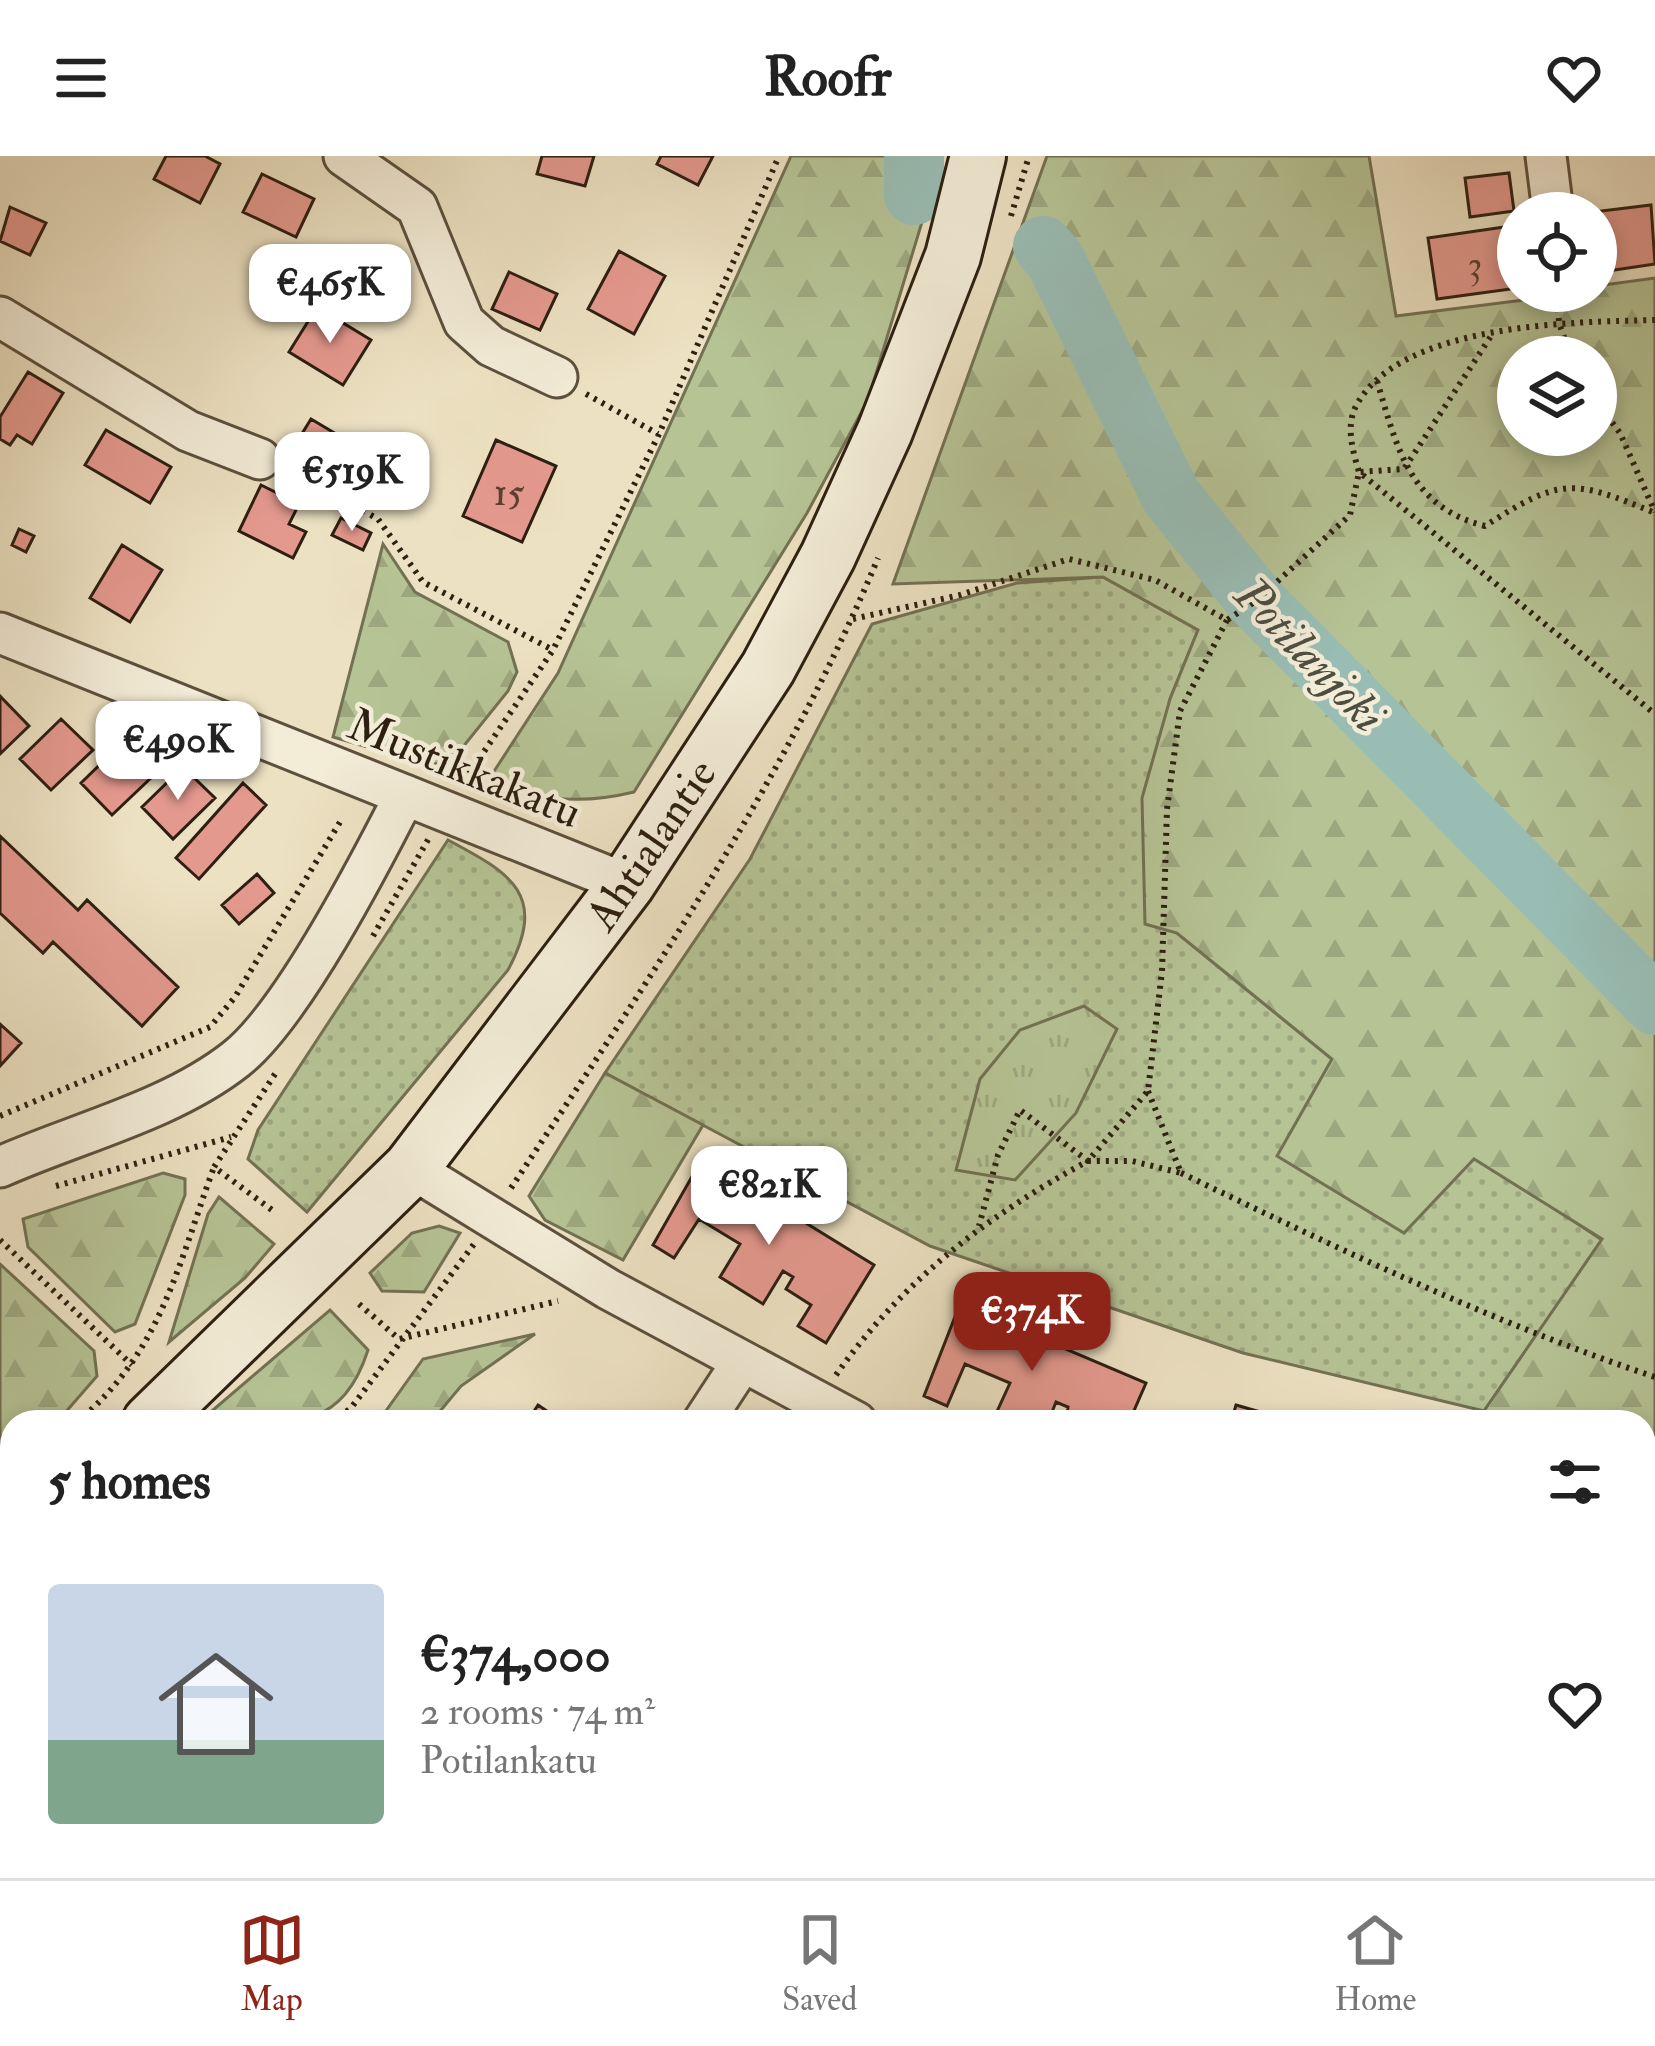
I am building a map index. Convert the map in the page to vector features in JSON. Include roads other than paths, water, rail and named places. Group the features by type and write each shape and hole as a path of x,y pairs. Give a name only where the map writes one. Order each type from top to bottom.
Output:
{"main road":[{"name":"Ahtialantie","path":"162,1410 411,1168 627,884 768,668 828,556 885,431 953,256 978,156"}],"street":[{"path":"344,156 417,207 464,322 491,346 557,377"},
{"path":"1546,156 1550,192"},
{"path":"0,317 188,431 260,459"},
{"name":"Mustikkakatu","path":"0,633 627,884"},
{"path":"0,1167 191,1086 237,1058 272,1021 405,795"},
{"path":"411,1168 608,1289 833,1410"},
{"path":"711,1410 741,1364"}],"waterway":[{"name":"Potilanjoki","path":"914,156 914,195"},
{"name":"Potilanjoki","path":"1043,246 1055,260 1171,496 1256,601 1655,1005"}]}
